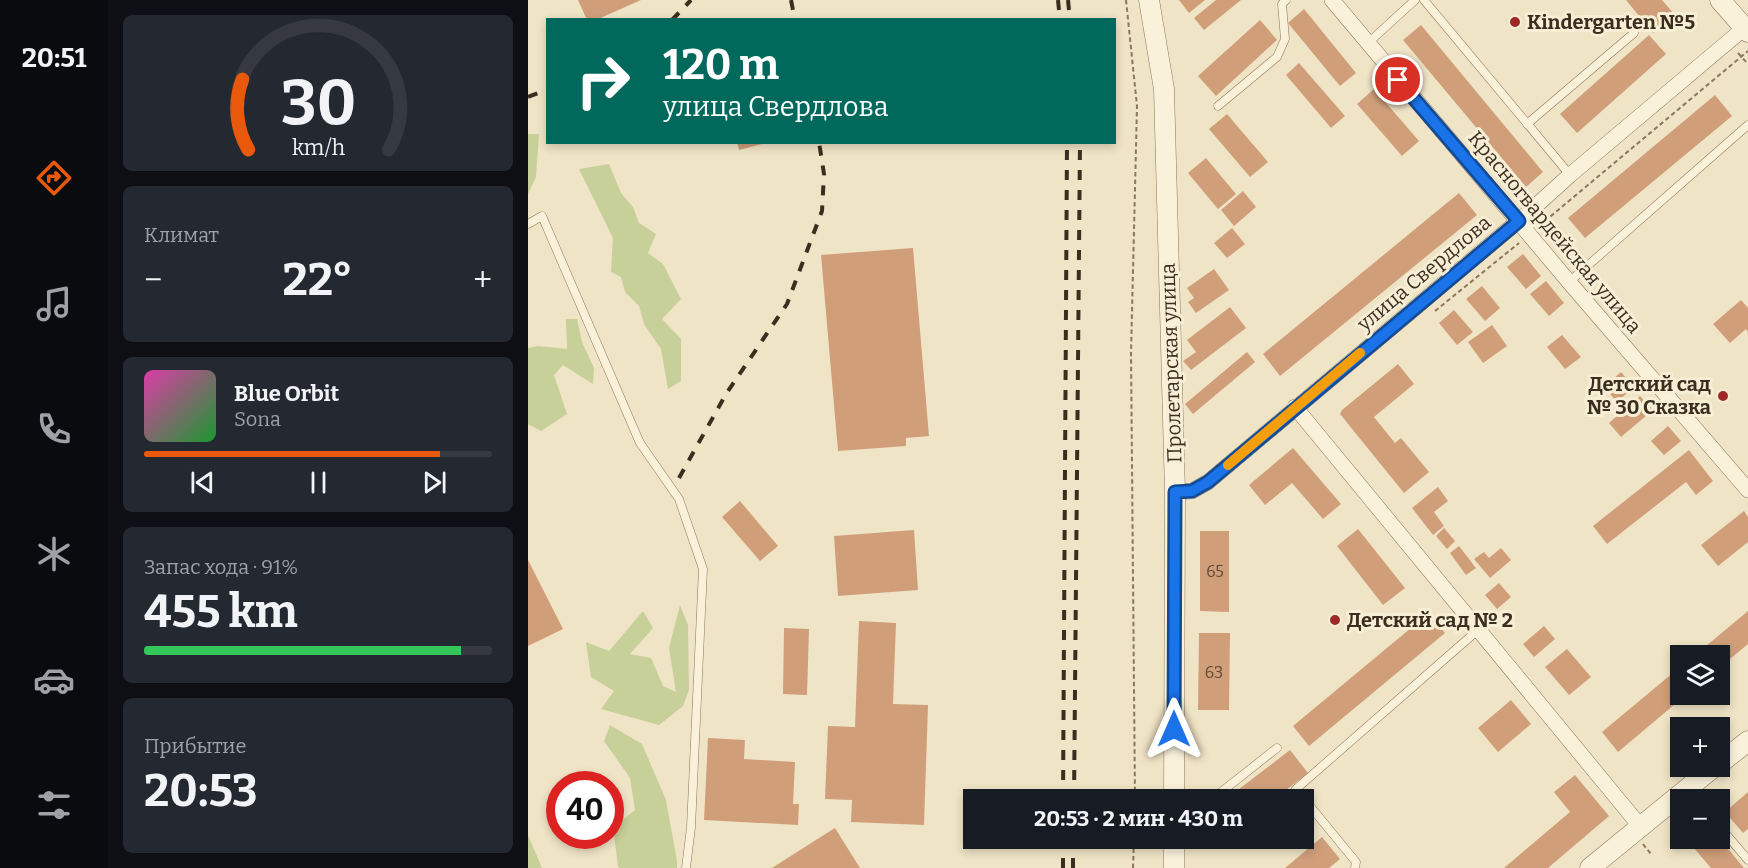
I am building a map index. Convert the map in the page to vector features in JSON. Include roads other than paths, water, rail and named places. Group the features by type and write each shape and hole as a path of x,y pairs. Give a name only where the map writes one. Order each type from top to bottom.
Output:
{"street":[{"name":"Пролетарская улица","path":"1149,0 1164,88 1175,492 1174,789"},
{"name":"Красногвардейская улица","path":"1332,0 1569,282 1748,490"},
{"path":"1720,0 1747,28"},
{"name":"улица Свердлова","path":"1175,492 1192,491 1208,482 1747,28"},
{"path":"1295,407 1640,826"},
{"path":"1730,755 1748,741"},
{"path":"1590,868 1640,826 1690,791 1704,777"},
{"path":"1174,849 1174,868"}],"lane":[{"path":"1218,106 1277,57 1285,39 1282,4 1286,0"},
{"path":"1367,43 1415,0"},
{"path":"1424,0 1570,175"},
{"path":"1527,123 1634,33"},
{"path":"1569,282 1748,125"},
{"path":"528,224 542,216 640,443 679,499 703,569 691,827 686,868"},
{"path":"1355,868 1356,862 1296,789 1478,630"},
{"path":"1225,789 1277,748"},
{"path":"1730,839 1748,860"}],"railway":[{"path":"674,18 691,0"},
{"path":"791,0 795,18"},
{"path":"1058,0 1060,18"},
{"path":"1068,0 1070,18"},
{"path":"528,97 546,90"},
{"path":"679,478 726,394 787,304 822,211 824,174 819,144"},
{"path":"1063,789 1067,144"},
{"path":"1074,789 1080,144"},
{"path":"1063,849 1063,868"},
{"path":"1073,849 1073,868"}],"place":[{"name":"Kindergarten №5","path":"1515,22"},
{"name":"Детский сад № 30 Сказка","path":"1723,396"},
{"name":"Детский сад № 2","path":"1335,620"}]}
